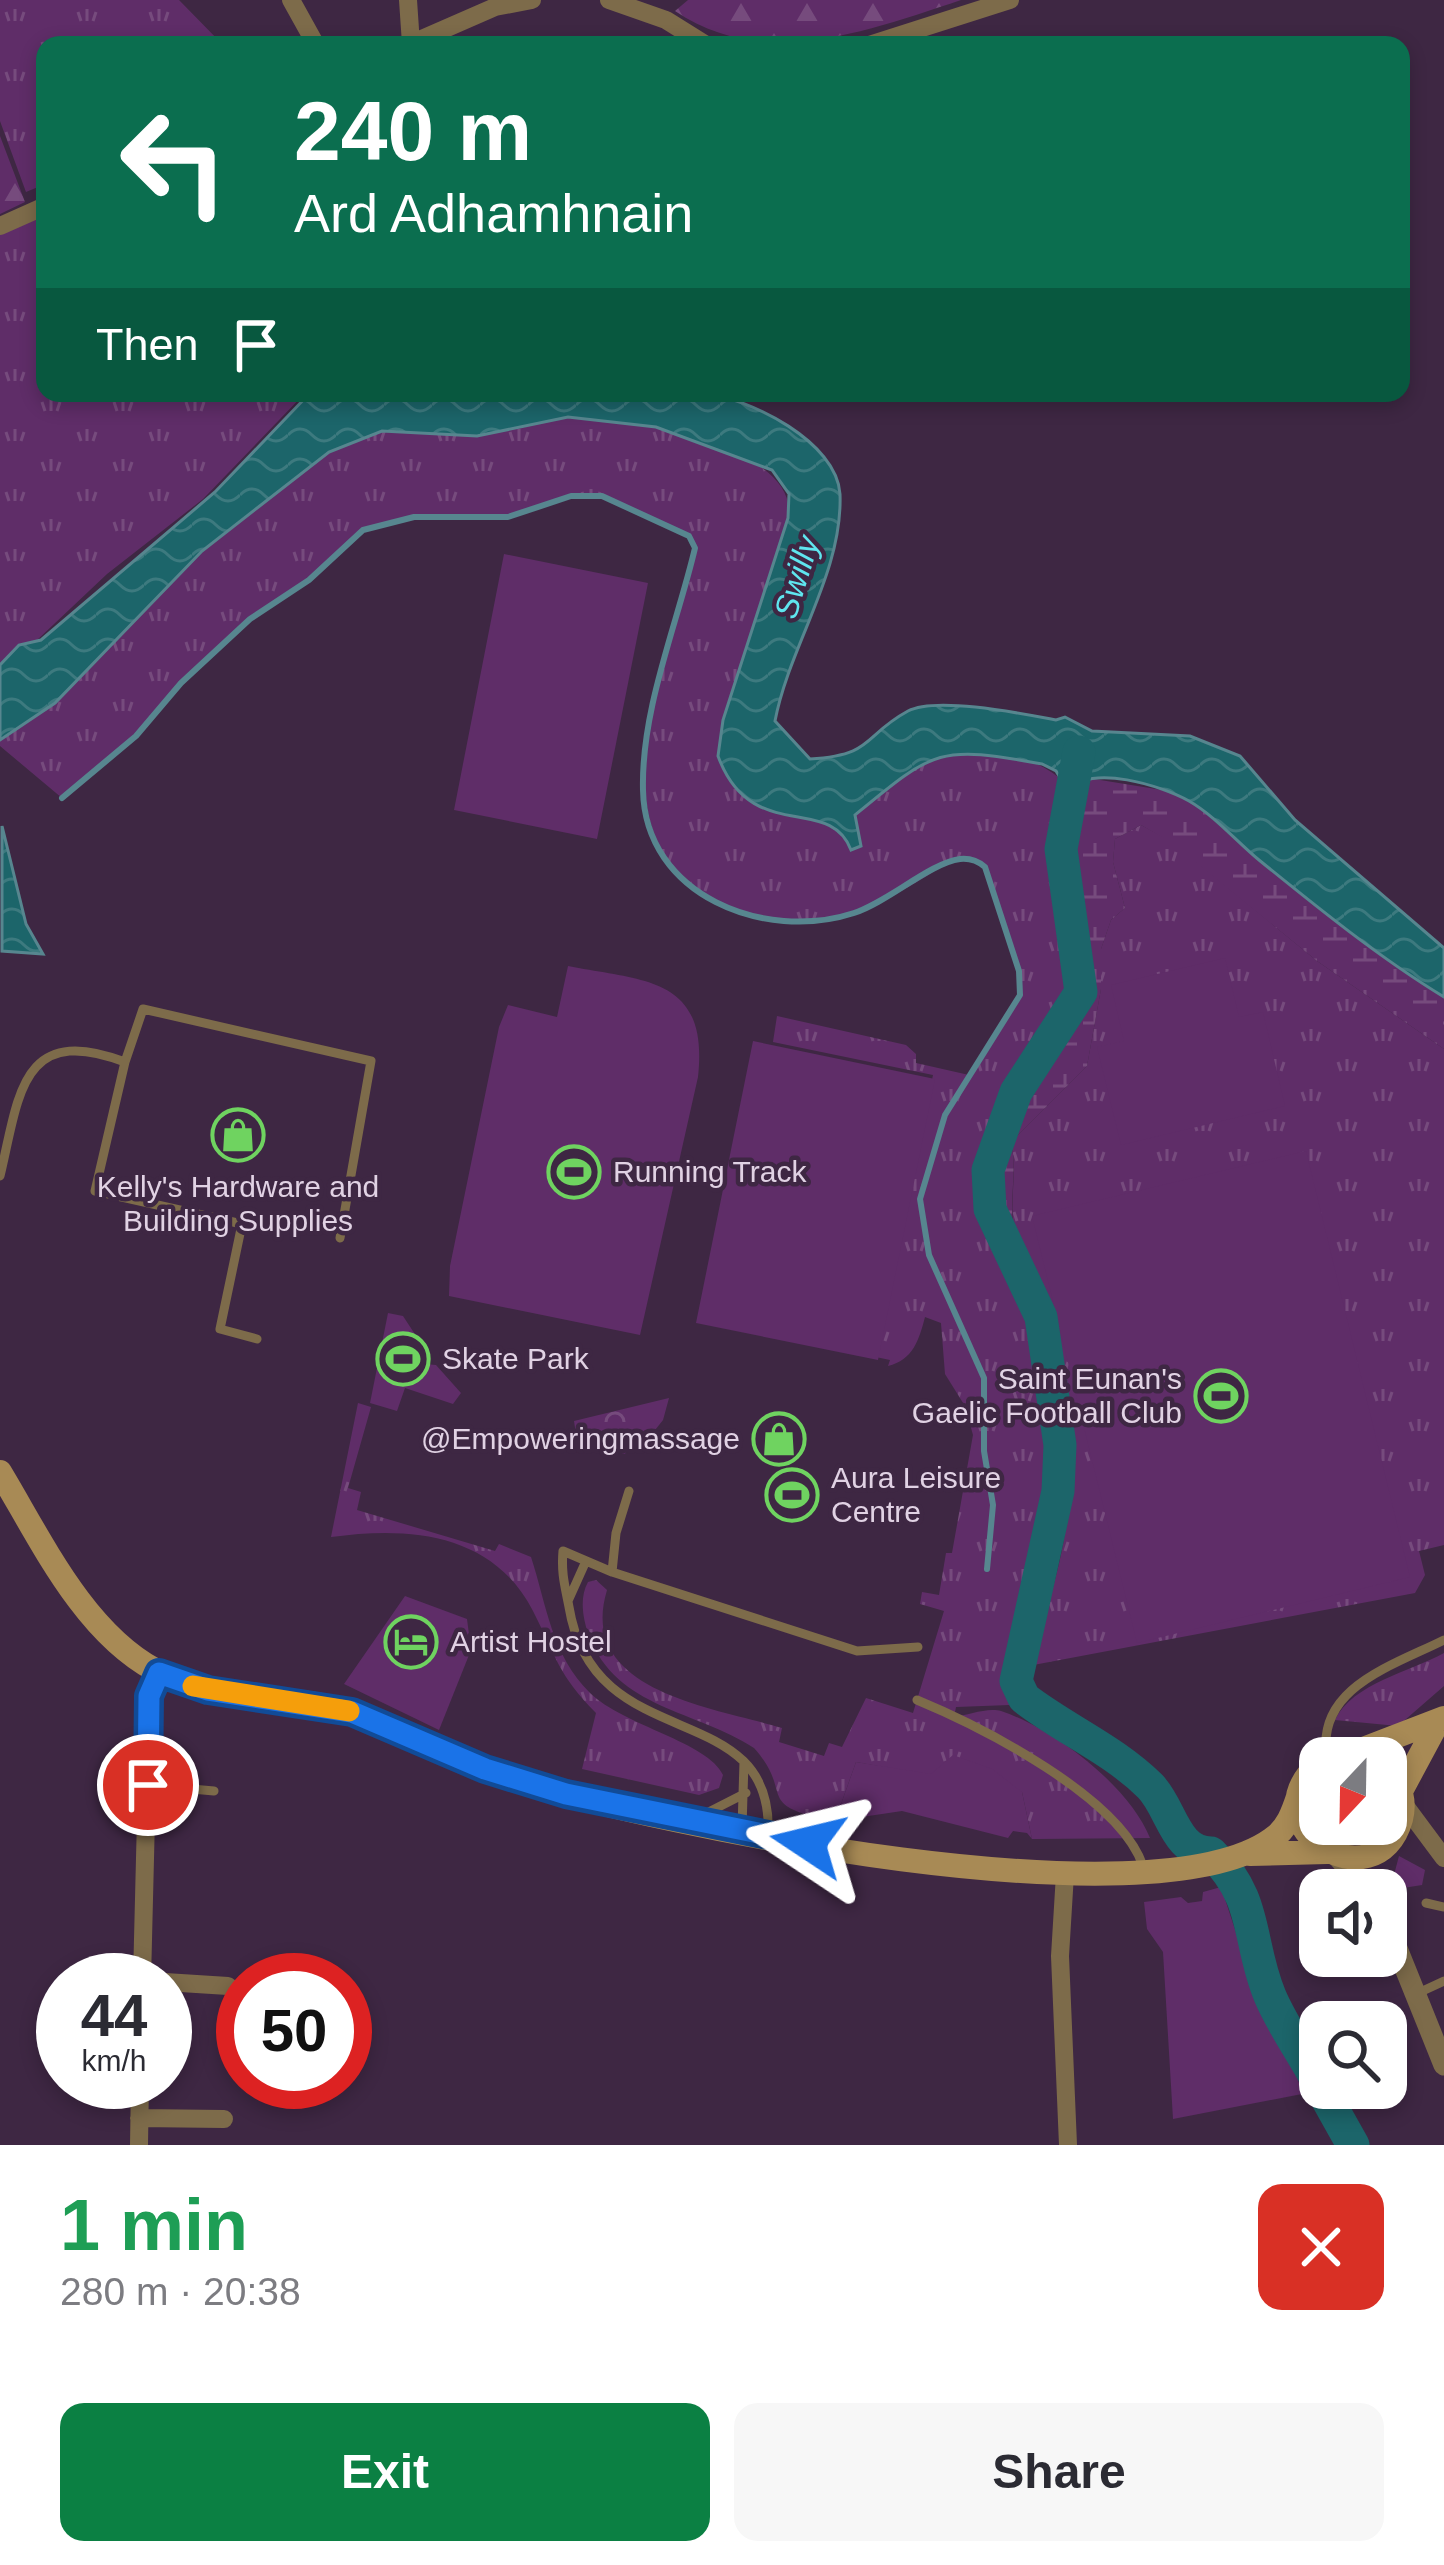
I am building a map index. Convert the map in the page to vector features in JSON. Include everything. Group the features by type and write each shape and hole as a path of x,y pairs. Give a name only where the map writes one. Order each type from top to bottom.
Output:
{"main road":[{"path":"0,1472 103,1628 159,1673 208,1690 352,1712 515,1780 690,1821 946,1866 1065,1874 1145,1871 1223,1858 1356,1857 1384,1845"},
{"path":"1395,1737 1440,1720"},
{"path":"1407,1787 1440,1720"},
{"path":"1223,1858 1278,1834 1299,1796"},
{"path":"1322,1845 1332,1854"}],"street":[{"path":"291,0 311,36"},
{"path":"408,0 409,36"},
{"path":"428,36 495,7 532,0"},
{"path":"611,0 666,20 692,36"},
{"path":"897,36 1010,0"},
{"path":"0,226 36,210"},
{"path":"143,1953 149,1696 159,1673"},
{"path":"1407,1804 1444,1860"},
{"path":"1378,1869 1384,1845 1423,1849 1444,1860"},
{"path":"1332,1854 1349,1869"},
{"path":"1065,1874 1060,1956 1068,2145"},
{"path":"1407,1974 1444,2065"},
{"path":"139,2145 140,2109"},
{"path":"140,2118 224,2119"}],"lane":[{"path":"257,1339 220,1329 242,1224 95,1191 142,1010 371,1061 340,1238"},
{"path":"0,1176 20,1089 45,1058 85,1047 125,1062"},
{"path":"612,1571 628,1491"},
{"path":"768,1836 764,1786 730,1747 641,1710 607,1686 577,1640 561,1574 563,1551 857,1651 918,1647"},
{"path":"568,1600 586,1561"},
{"path":"1325,1737 1322,1733 1337,1701 1444,1640"},
{"path":"917,1700 969,1722 1091,1803 1127,1834 1145,1871"},
{"path":"742,1831 744,1762"},
{"path":"148,1785 214,1791"},
{"path":"690,1821 746,1792"},
{"path":"1426,1903 1444,1907"},
{"path":"1415,1995 1444,1981"}],"green space":[{"path":"0,0 179,0 214,36 36,36 36,188 26,192 0,121"},
{"path":"688,0 961,0 837,36 734,36 675,11"},
{"path":"0,136 25,202 0,214"},
{"path":"36,219 36,402 296,402 203,499 107,574 0,675 0,234"},
{"path":"603,417 719,445 771,475 786,495 788,518 723,720 718,756 732,783 749,800 826,824 841,833 851,849 861,845 855,815 911,767 937,754 977,750 1020,758 1056,775 1068,787 1061,849 1081,992 1043,1051 986,1194 1023,1276 1013,1218 1011,1142 1087,1066 1101,989 1101,949 1111,920 1125,908 1113,862 1115,839 1141,825 1172,842 1317,961 1444,1049 1444,1545 1419,1551 1425,1575 1415,1593 1028,1666 1064,1538 1067,1488 1061,1469 1012,1699 1009,1705 956,1707 954,1717 1001,1711 1066,1745 1108,1780 1140,1818 1150,1838 1032,1839 1022,1792 856,1762 835,1821 809,1815 784,1803 754,1748 638,1693 618,1679 589,1636 584,1595 588,1582 596,1580 607,1590 603,1624 612,1652 631,1673 689,1702 782,1728 779,1742 824,1756 829,1743 842,1747 866,1698 913,1713 944,1611 920,1604 922,1592 939,1595 946,1553 952,1553 973,1435 965,1406 945,1374 941,1323 925,1317 914,1348 897,1363 888,1366 890,1360 876,1357 933,1075 773,1042 777,1016 906,1045 916,1054 916,1063 969,1075 1020,995 1019,971 985,867 974,860 950,862 859,912 805,923 764,920 738,912 713,900 675,870 653,832 645,787 647,738 656,687 695,548 689,536 602,496 571,496 508,517 414,517 363,530 309,580 250,619 182,683 135,736 62,798 0,746 0,740 55,703 202,551 329,452 382,431 477,436 548,419"},
{"path":"504,554 648,583 597,839 454,810"},
{"path":"1094,779 1168,791 1193,803 1268,867 1444,997 1444,1049 1317,961 1172,843 1141,825 1115,839 1113,862 1125,908 1111,920 1101,949 1101,989 1087,1066 1011,1142 1012,1220 1024,1279 992,1217 986,1177 1002,1120 1079,998 1081,967 1061,840 1063,812 1073,791"},
{"path":"1225,958 1239,1017 1263,1012 1285,1106 1121,1145 1097,1047 1124,1041 1111,985"},
{"name":"Running Track","path":"568,966 646,981 666,990 682,1002 693,1020 699,1044 698,1077 640,1335 449,1296 450,1266 499,1027 508,1005 557,1017"},
{"path":"753,1041 935,1079 878,1360 696,1323"},
{"name":"Saint Eunan's Gaelic Football Club","path":"1306,1151 1410,1577 1137,1643 1032,1216"},
{"name":"Skate Park","path":"388,1313 403,1316 428,1354 425,1364 436,1365 461,1393 453,1404 405,1388 397,1411 370,1403"},
{"path":"669,1398 663,1420 640,1449 628,1445 625,1454 577,1440 574,1421"},
{"path":"358,1403 371,1407 348,1488 361,1492 357,1510 495,1551 499,1544 531,1557 552,1629 577,1678 605,1705 714,1763 723,1775 719,1788 699,1795 582,1769 596,1713 565,1676 516,1585 496,1565 472,1550 419,1535 331,1537"},
{"path":"405,1596 467,1619 471,1650 439,1730 344,1684"},
{"path":"1444,1653 1444,1686 1398,1726 1335,1720 1343,1707 1368,1688"},
{"path":"953,1755 992,1769 1022,1792 1032,1839 1027,1833 1013,1831 1008,1838 902,1811 835,1821 856,1762 931,1774"},
{"path":"1399,1856 1425,1870 1422,1885 1407,1887 1407,1869 1396,1869"},
{"path":"1221,1887 1259,2002 1291,2054 1299,2095 1173,2119 1163,1952 1147,1929 1144,1902 1181,1897 1188,1903 1202,1901 1203,1892"}],"water":[{"name":"Swilly","path":"301,402 738,402 766,413 824,457 840,494 833,552 775,721 810,759 857,749 908,711 938,705 1056,720 1065,717 1092,731 1190,736 1240,756 1295,820 1444,948 1444,997 1327,914 1199,807 1145,784 1093,779 1068,791 1056,771 1042,764 981,755 940,758 903,777 855,815 861,846 851,850 841,833 826,824 750,801 732,784 718,756 723,720 788,518 789,494 772,470 656,427 568,417 477,436 382,431 329,452 202,551 55,703 0,740 0,665 19,645 41,640 215,492"},
{"path":"2,826 26,924 43,954 2,951"}],"waterway":[{"path":"62,798 136,736 181,683 250,619 309,580 363,530 414,517 508,517 571,496 602,496 689,536 695,548 654,698 644,760 649,827 664,858 687,883 716,902 749,915 784,921 854,913 948,862 974,860 985,867 1019,971 1020,995 945,1115 920,1199 929,1255 984,1378 984,1451 993,1505 987,1569"},
{"path":"1079,752 1061,849 1081,992 1016,1092 988,1170 990,1209 1041,1317 1060,1445 1058,1491 1016,1681 1024,1698 1136,1773 1157,1795 1181,1837 1199,1851 1211,1853 1226,1870 1245,1904 1270,1996 1299,2050"},
{"path":"1333,2109 1353,2145"}],"slow traffic":[{"path":"193,1686 349,1711"}],"place":[{"name":"Kelly's Hardware and Building Supplies","path":"238,1135"},
{"name":"Running Track","path":"574,1172"},
{"name":"Skate Park","path":"403,1359"},
{"name":"Saint Eunan's Gaelic Football Club","path":"1221,1396"},
{"name":"@Empoweringmassage","path":"779,1439"},
{"name":"Aura Leisure Centre","path":"792,1495"},
{"name":"Artist Hostel","path":"411,1642"}],"route":[{"path":"148,1785 149,1696 159,1673 208,1690 352,1712 485,1769 566,1794 808,1843"}]}
